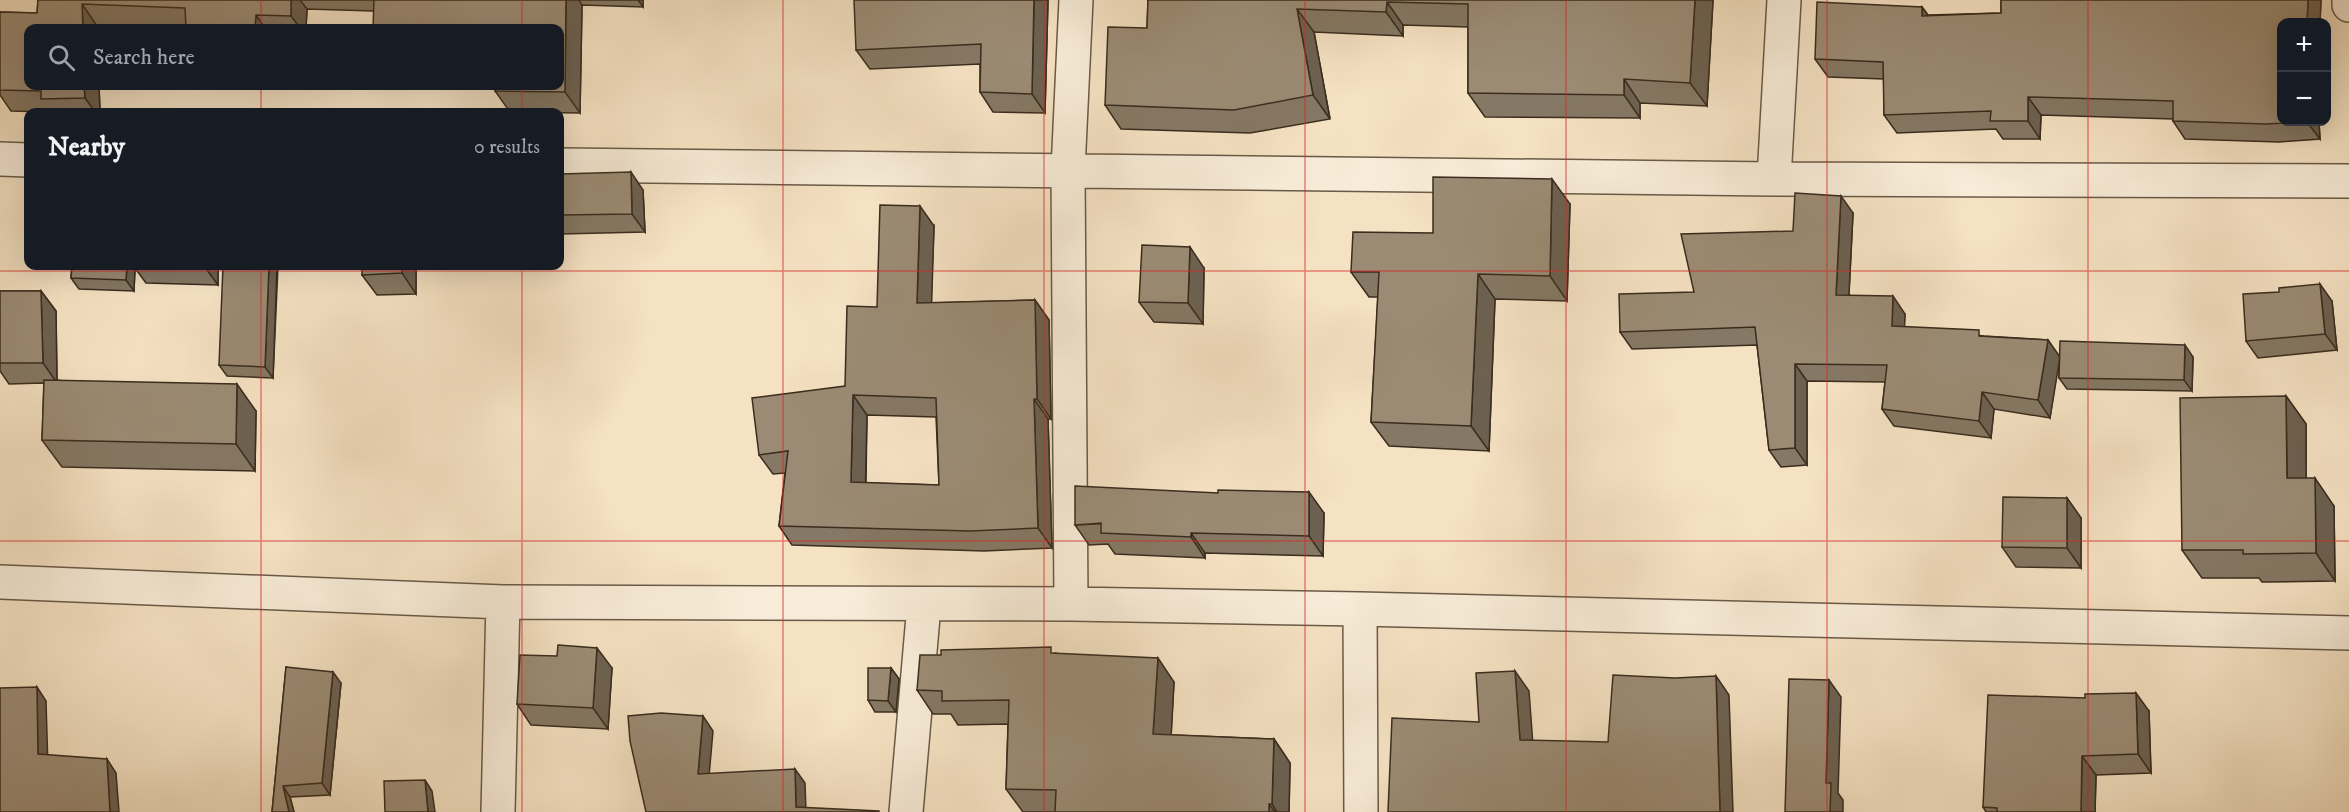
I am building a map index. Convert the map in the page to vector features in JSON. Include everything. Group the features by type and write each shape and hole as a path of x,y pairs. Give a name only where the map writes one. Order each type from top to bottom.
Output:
{"street":[{"path":"1071,604 1068,170 1076,0"},
{"path":"1774,179 1784,0"},
{"path":"2349,0 2349,5"},
{"path":"0,159 24,160"},
{"path":"564,165 1774,179 2349,181"},
{"path":"0,582 503,602 1071,604 2349,633"},
{"path":"498,812 503,602"},
{"path":"906,812 924,605"},
{"path":"1360,609 1361,812"}],"building":[{"path":"38,0 291,0 291,16 256,15 255,24 186,24 185,8 82,4 83,24 24,24 24,90 84,90 85,98 41,99 41,91 0,90 0,12 37,13"},
{"path":"374,0 566,0 565,92 495,91 564,90 564,24 373,24"},
{"path":"854,0 1034,0 1032,94 980,92 981,44 856,50"},
{"path":"1148,0 1695,0 1690,83 1624,79 1624,95 1468,93 1468,4 1387,2 1386,12 1297,9 1313,95 1234,110 1105,105 1108,27 1147,28"},
{"path":"2001,0 2308,0 2307,18 2277,18 2277,123 2173,121 2173,101 2028,97 2028,121 1990,121 1991,111 1884,115 1883,62 1815,59 1817,2 1922,7 1922,16 2001,13"},
{"path":"631,172 632,214 564,215 564,174"},
{"path":"1433,177 1552,179 1550,276 1478,274 1471,426 1371,422 1379,272 1351,272 1353,232 1433,233"},
{"path":"1795,193 1841,196 1836,295 1893,296 1892,326 1979,330 1979,336 2048,340 2038,400 1982,392 1979,421 1882,409 1887,365 1795,364 1795,448 1769,450 1755,327 1620,332 1619,294 1694,292 1681,234 1793,231"},
{"path":"880,205 920,206 917,303 1035,300 1037,399 1034,399 1038,528 970,531 779,526 788,451 759,455 752,398 845,386 847,306 877,307","holes":["853,395 936,398 939,485 851,482"]},
{"path":"1142,245 1190,247 1188,303 1139,302"},
{"path":"72,270 127,270 126,280 71,278"},
{"path":"223,270 269,270 265,367 219,365"},
{"path":"362,270 402,270 402,273 362,275"},
{"path":"2320,284 2325,334 2246,341 2243,294 2279,292 2279,288"},
{"path":"0,291 41,291 43,363 0,363"},
{"path":"2060,341 2185,345 2184,380 2059,378"},
{"path":"44,380 237,384 236,444 42,440"},
{"path":"2286,396 2287,478 2315,478 2316,553 2243,554 2243,550 2182,550 2180,398"},
{"path":"1075,486 1218,493 1218,490 1309,492 1309,536 1191,533 1191,537 1101,533 1101,523 1075,525"},
{"path":"2003,497 2067,498 2067,548 2002,547"},
{"path":"558,645 597,648 593,708 517,704 520,655 557,656"},
{"path":"1051,647 1051,653 1158,658 1153,734 1274,739 1272,804 1269,804 1269,812 1055,812 1056,790 1006,789 1009,700 942,701 942,691 917,690 920,655 941,655 941,650"},
{"path":"286,667 333,672 322,783 283,786 289,812 272,812"},
{"path":"868,668 891,668 888,701 868,700"},
{"path":"1515,671 1520,740 1608,742 1613,675 1675,678 1716,676 1720,812 1388,812 1392,718 1479,722 1476,673"},
{"path":"1789,679 1829,680 1826,783 1831,783 1830,812 1785,812"},
{"path":"37,687 38,754 107,759 110,812 0,812 0,688"},
{"path":"2136,693 2138,754 2082,756 2081,812 1997,812 1997,808 1983,807 1988,695 2085,698 2085,694"},
{"path":"661,713 703,716 698,774 795,769 796,807 879,812 646,812 630,741 628,716"},
{"path":"425,780 428,812 385,812 384,781"}]}
